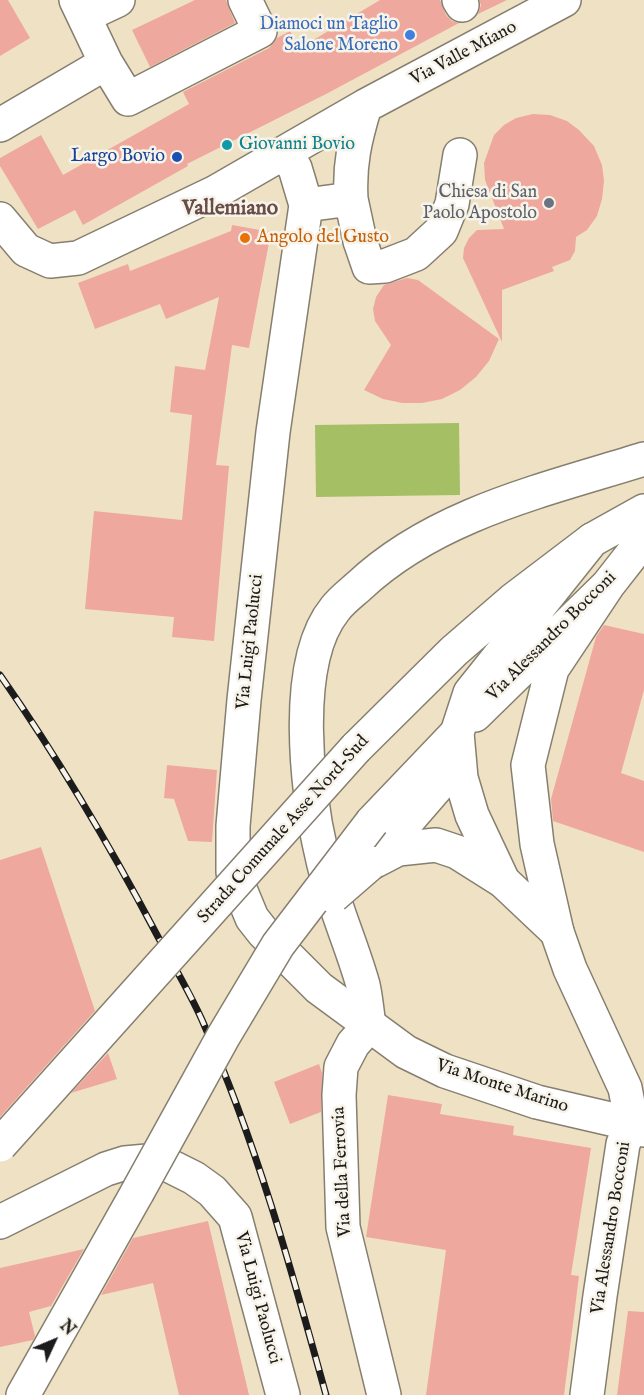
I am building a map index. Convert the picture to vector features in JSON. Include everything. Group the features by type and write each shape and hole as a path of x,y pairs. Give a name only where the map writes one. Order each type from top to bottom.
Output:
{"main road":[{"path":"118,0 80,8 106,63 128,99 260,31 245,0"},
{"name":"Via Valle Miano","path":"0,219 26,250 50,261 78,258 214,193 395,90 468,17 564,0"},
{"path":"0,125 106,63"},
{"path":"365,106 355,140 349,173 351,199 360,241 369,267 385,266 416,254 441,231 452,204 460,155"},
{"path":"284,154 295,168 306,205 351,199"},
{"name":"Via Luigi Paolucci","path":"306,205 273,432 244,700 233,826 233,872 252,918 263,932 319,988 369,1026"},
{"path":"369,1026 363,987 322,857 309,780 306,715 310,672 320,635 334,609 396,554 483,510 644,459"},
{"path":"278,945 371,863 448,774 456,733 470,693 592,540 644,511"},
{"name":"Via Alessandro Bocconi","path":"588,1395 623,1144 638,1127 625,1088 570,969 557,932 537,844 528,765 552,669 608,585 644,539"},
{"name":"Strada Comunale Asse Nord-Sud","path":"0,1145 356,748 454,651 513,600 592,540"},
{"name":"Via Alessandro Bocconi","path":"456,733 608,585"},
{"path":"23,1395 223,1037 278,945 372,822 456,733"},
{"path":"456,733 461,778 472,815 503,880"},
{"path":"371,863 398,849 436,845 457,852 503,880 557,932"},
{"name":"Via Monte Marino","path":"369,1026 406,1052 445,1071 537,1102 638,1127"},
{"name":"Via della Ferrovia","path":"369,1026 353,1044 341,1067 339,1095 343,1227 384,1395"},
{"path":"604,1040 644,1079"},
{"name":"Via Luigi Paolucci","path":"0,1222 106,1169 125,1163 147,1161 168,1165 194,1178 212,1191 236,1217 283,1395"}],"green space":[{"path":"459,423 460,495 316,497 315,425"}],"building":[{"path":"0,0 8,0 30,38 0,56"},
{"path":"195,0 226,0 235,23 150,67 132,30"},
{"path":"380,0 440,0 446,15 452,21 459,23 326,94 187,164 188,166 83,225 75,210 38,229 0,166 0,158 41,135 63,175 189,104 183,92 269,48 277,38 290,31 300,48"},
{"path":"479,0 507,0 478,14 481,5"},
{"name":"Chiesa di San Paolo Apostolo","path":"533,114 550,115 567,121 594,146 602,165 604,181 602,199 597,216 587,230 576,237 575,251 570,260 552,267 554,271 502,290 502,342 463,258 464,248 469,238 477,230 504,229 485,180 484,163 494,135 504,125 516,118"},
{"path":"232,225 271,232 249,348 232,345 216,465 229,466 214,641 172,637 174,617 85,609 94,511 182,520 192,415 170,412 175,366 205,370 219,297 166,319 160,304 95,329 78,283 128,264 130,271 231,231"},
{"path":"407,278 418,280 499,339 489,361 476,377 460,390 442,399 422,403 402,403 383,399 364,390 391,345 375,321 373,309 376,297 384,285"},
{"path":"604,625 644,634 644,690 621,773 644,781 644,852 553,821 551,799 596,637"},
{"path":"167,765 217,770 212,842 188,841 174,799 164,798"},
{"path":"41,847 95,1011 0,1117 0,860"},
{"path":"108,1053 117,1079 71,1093"},
{"path":"319,1064 322,1073 321,1112 290,1124 274,1082"},
{"path":"388,1095 442,1104 440,1114 514,1126 513,1135 591,1148 571,1275 579,1276 564,1395 426,1395 446,1250 366,1237"},
{"path":"208,1221 249,1395 179,1395 153,1283 101,1295 133,1238"},
{"path":"84,1249 51,1306 29,1312 35,1336 33,1340 0,1347 0,1268"},
{"path":"628,1311 644,1312 644,1395 617,1395"}],"railway":[{"path":"0,675 63,770 121,868 202,1020 256,1158 286,1252 326,1395"}],"place":[{"name":"Diamoci un Taglio Salone Moreno","path":"410,35"},
{"name":"Giovanni Bovio","path":"227,145"},
{"name":"Largo Bovio","path":"177,157"},
{"name":"Chiesa di San Paolo Apostolo","path":"549,203"},
{"name":"Angolo del Gusto","path":"245,238"}],"district":[{"name":"Vallemiano","path":"230,210"}]}
